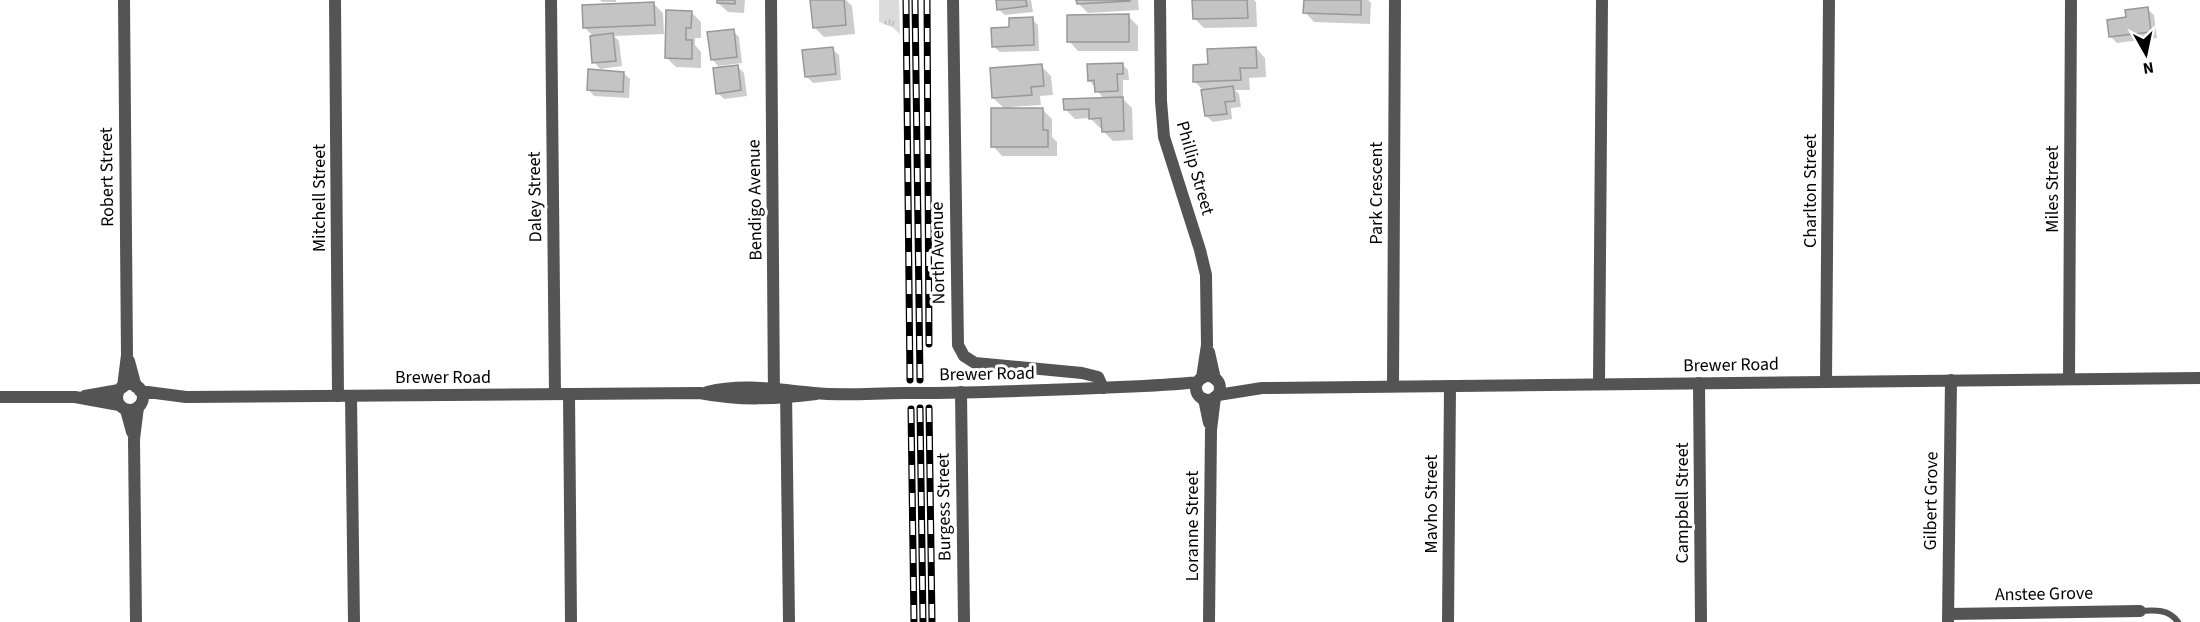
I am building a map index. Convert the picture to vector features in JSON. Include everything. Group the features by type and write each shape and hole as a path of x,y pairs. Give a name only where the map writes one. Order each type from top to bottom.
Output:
{"street":[{"name":"Robert Street","path":"124,0 127,355 130,389"},
{"name":"Mitchell Street","path":"335,0 338,396"},
{"name":"Daley Street","path":"551,0 555,394"},
{"name":"Bendigo Avenue","path":"771,0 780,394 789,622"},
{"name":"North Avenue","path":"953,0 958,345 964,356 975,363 1082,373 1098,378 1103,388"},
{"name":"Phillip Street","path":"1160,0 1162,126 1206,275 1208,388"},
{"name":"Park Crescent","path":"1393,386 1395,0"},
{"path":"1599,384 1602,0"},
{"name":"Charlton Street","path":"1826,382 1829,0"},
{"name":"Miles Street","path":"2069,379 2071,0"},
{"name":"Brewer Road","path":"75,398 130,389 186,397 700,393 723,388 780,394 1068,391 1158,387 1262,388 2200,378"},
{"name":"Gilbert Grove","path":"1948,618 1951,380"},
{"name":"Campbell Street","path":"1699,383 1701,622"},
{"name":"Mavho Street","path":"1448,622 1450,386"},
{"name":"Loranne Street","path":"1208,388 1211,430 1209,622"},
{"path":"130,389 142,397 131,406 117,397 130,389"},
{"name":"Burgess Street","path":"961,392 964,622"},
{"path":"569,394 571,622"},
{"path":"351,396 354,622"},
{"name":"Brewer Road","path":"0,397 75,398 131,406 186,397"},
{"path":"131,406 134,439 136,622"},
{"name":"Anstee Grove","path":"1948,618 2140,611"}],"lane":[{"path":"2140,611 2159,610 2168,613 2178,622"}],"green space":[{"path":"879,0 899,0 900,34 892,27 879,22"}],"building":[{"path":"717,0 735,0 735,4 717,3"},
{"path":"810,0 844,0 846,25 813,28"},
{"path":"996,0 1026,0 1027,6 997,10"},
{"path":"1076,0 1130,0 1130,1 1077,4"},
{"path":"1192,0 1247,0 1248,18 1193,19"},
{"path":"1304,0 1361,0 1361,15 1303,13"},
{"path":"654,2 655,25 583,28 582,5"},
{"path":"2148,7 2151,32 2109,37 2107,20 2126,17 2125,10"},
{"path":"666,10 692,11 691,28 686,28 686,40 692,40 692,59 665,58"},
{"path":"1129,14 1129,42 1067,42 1067,15"},
{"path":"1033,17 1034,45 992,47 991,28 1009,27 1009,18"},
{"path":"734,29 737,57 711,60 707,32"},
{"path":"613,33 616,61 592,63 590,36"},
{"path":"833,47 836,74 805,77 802,50"},
{"path":"1256,47 1257,68 1240,68 1241,80 1193,82 1193,65 1208,64 1207,49"},
{"path":"1123,63 1123,74 1117,74 1118,91 1095,92 1094,80 1088,81 1087,64"},
{"path":"1042,64 1044,86 1031,87 1032,95 992,98 990,68"},
{"path":"738,65 741,90 716,94 713,68"},
{"path":"588,69 624,72 623,92 587,90"},
{"path":"1233,86 1235,101 1225,102 1227,114 1205,116 1201,90"},
{"path":"1123,97 1124,131 1102,132 1101,118 1089,119 1089,109 1064,110 1063,99"},
{"path":"991,108 1043,108 1043,130 1048,130 1048,147 991,147"}],"railway":[{"path":"906,0 910,380"},
{"path":"915,0 920,380"},
{"path":"927,0 929,344"},
{"path":"920,408 923,622"},
{"path":"929,408 932,622"},
{"path":"911,409 914,622"}]}
